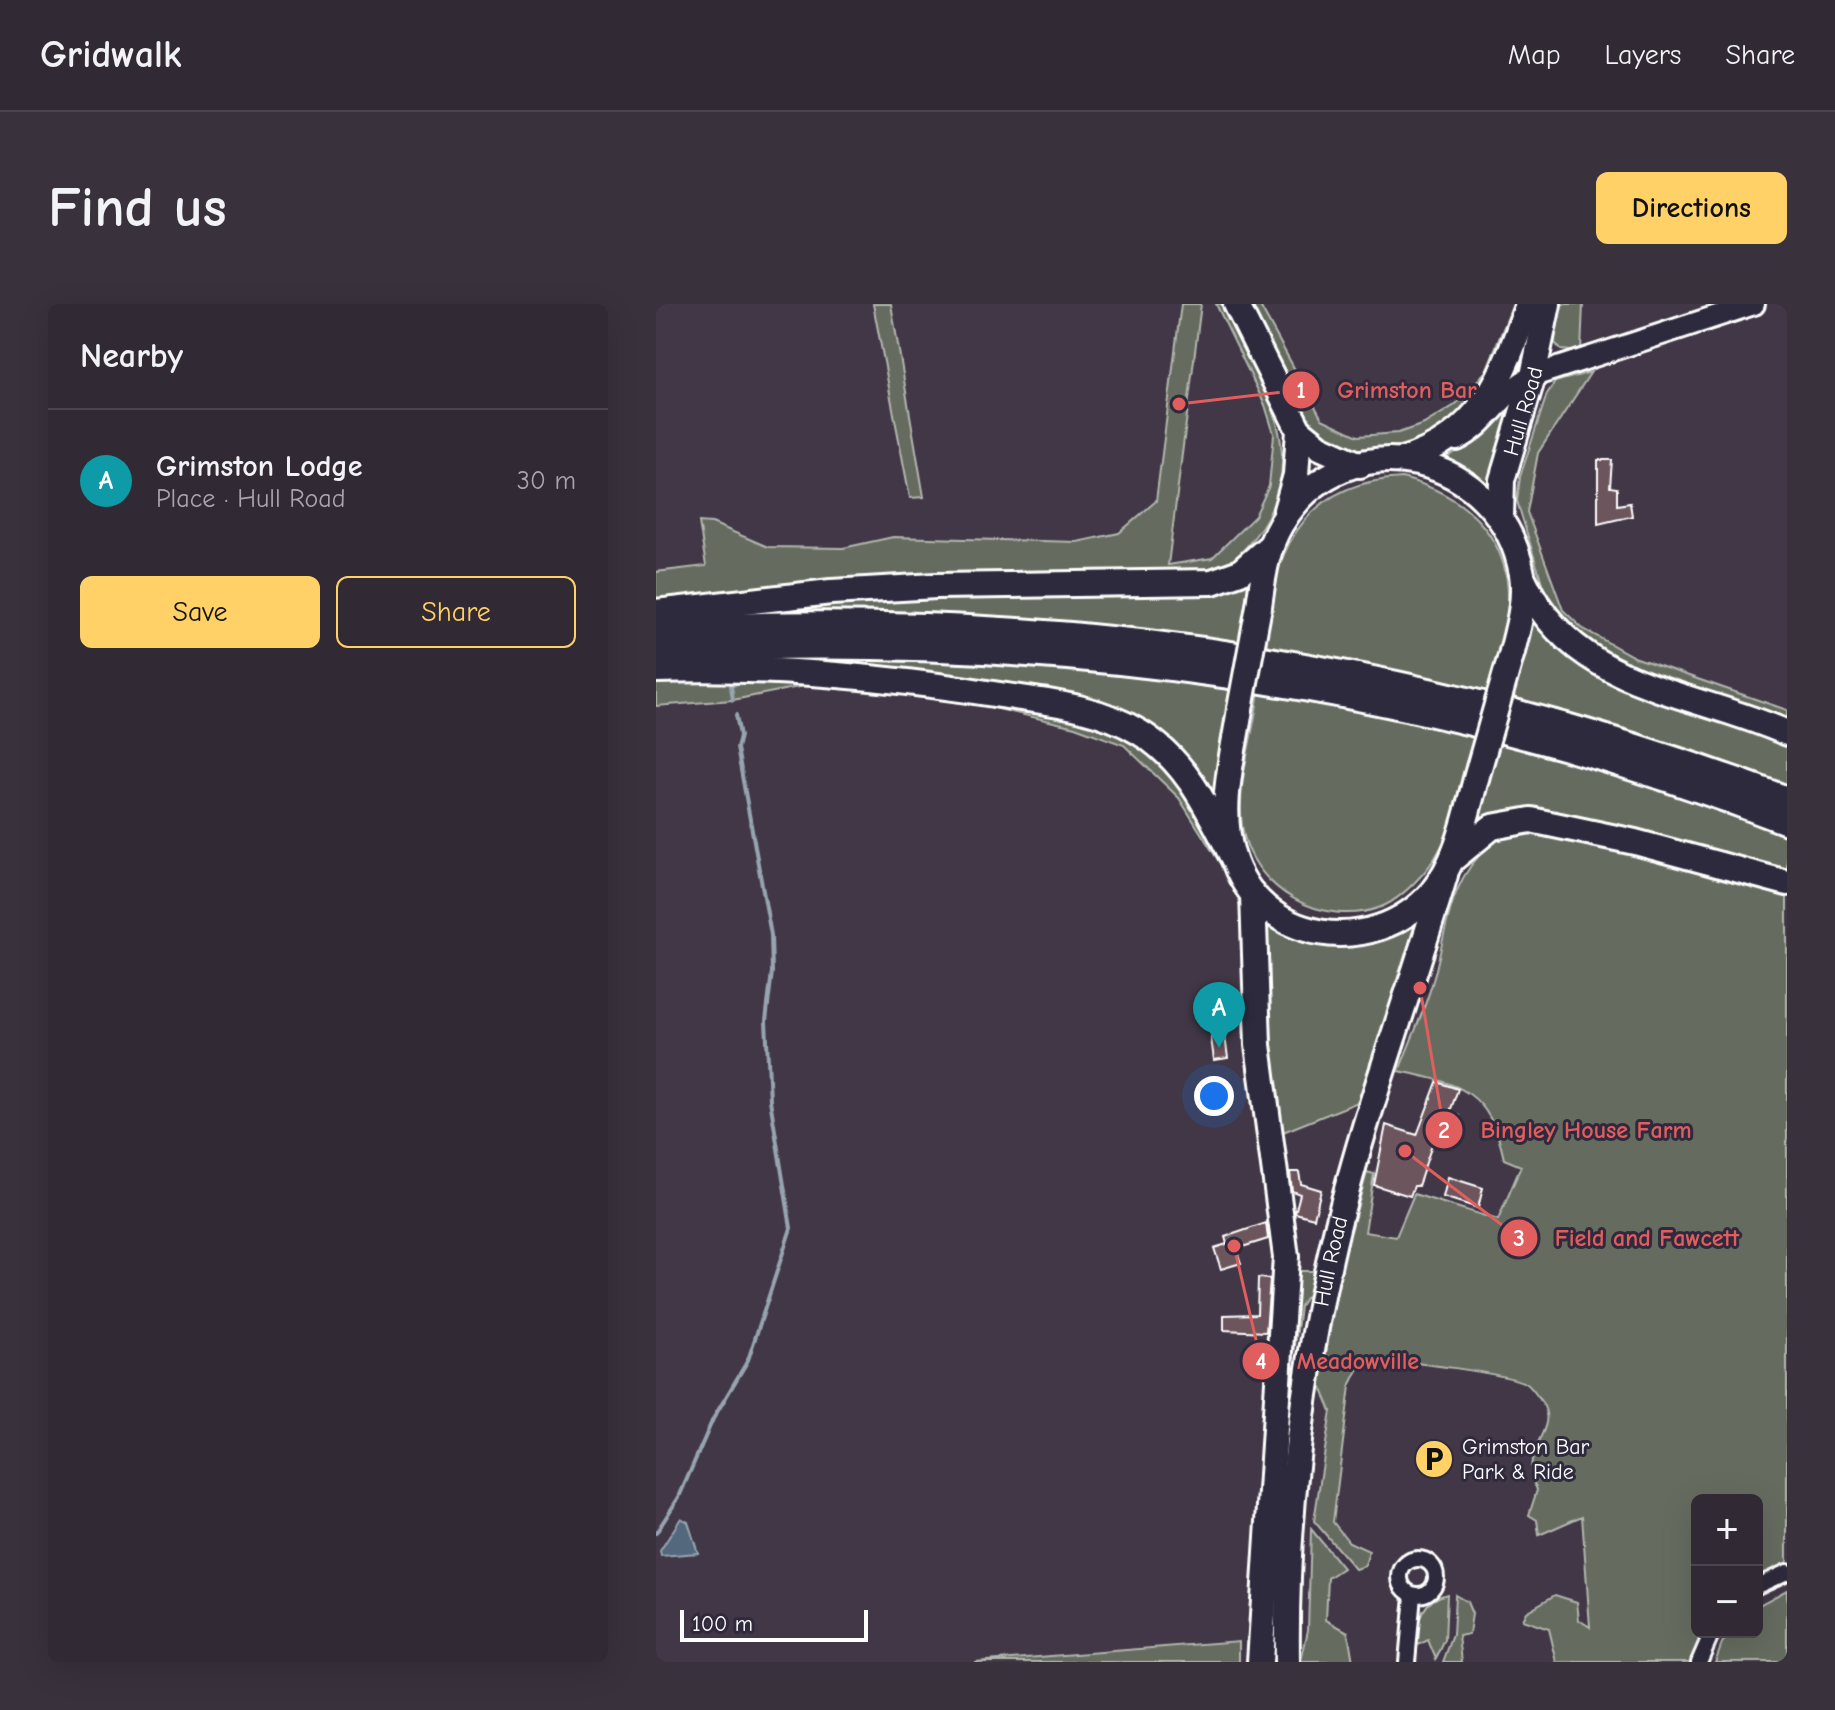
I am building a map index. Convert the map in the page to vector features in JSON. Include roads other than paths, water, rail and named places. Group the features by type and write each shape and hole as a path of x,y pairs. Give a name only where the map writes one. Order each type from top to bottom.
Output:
{"main road":[{"path":"1236,304 1299,430 1336,456 1360,465"},
{"name":"Hull Road","path":"1396,461 1438,446 1465,427 1487,399 1528,304"},
{"name":"Hull Road","path":"1501,516 1504,470 1533,376 1548,304"},
{"path":"1438,446 1477,429 1515,386 1533,376 1754,304"},
{"path":"1232,856 1226,808 1240,709 1272,544 1296,475 1299,430"},
{"path":"1282,521 1302,497 1324,479 1360,465 1396,461 1447,472 1479,492 1501,516 1513,540 1523,577 1546,618 1593,662 1787,733"},
{"path":"656,612 831,592 1012,583 1212,582 1240,572 1272,544"},
{"name":"Hull Road","path":"1287,1662 1296,1474 1305,1387 1328,1272 1351,1178 1512,652 1521,608 1523,577"},
{"path":"656,629 765,623 919,623 1051,631 1211,649 1364,676 1530,715 1644,748 1787,799"},
{"path":"656,651 766,645 925,647 1050,654 1202,670 1396,704 1521,736 1629,767 1787,822"},
{"path":"656,670 821,674 878,679 1054,703 1099,714 1141,733 1192,781 1253,894 1274,913 1296,925 1324,934 1352,936 1391,924 1423,902 1448,867 1492,827 1531,820 1635,842 1787,883"},
{"name":"Hull Road","path":"1253,894 1258,1045 1283,1211 1286,1257 1260,1662"}],"street":[{"path":"1763,1583 1787,1572"},
{"path":"1407,1662 1413,1595"},
{"path":"1699,1662 1709,1638"}],"water":[{"path":"681,1518 688,1522 698,1553 661,1556 660,1551"}],"waterway":[{"path":"733,700 731,686 735,684"},
{"path":"656,1533 679,1497 713,1419 748,1360 791,1228 770,1100 766,1021 772,972 771,935 737,748 740,736 736,715"}],"place":[{"name":"Grimston Bar","path":"1179,404"},
{"name":"Bingley House Farm","path":"1420,988"},
{"name":"Grimston Lodge","path":"1219,1048"},
{"name":"Field and Fawcett","path":"1405,1151"},
{"name":"Meadowville","path":"1234,1246"},
{"name":"Grimston Bar Park & Ride","path":"1434,1459"}]}
